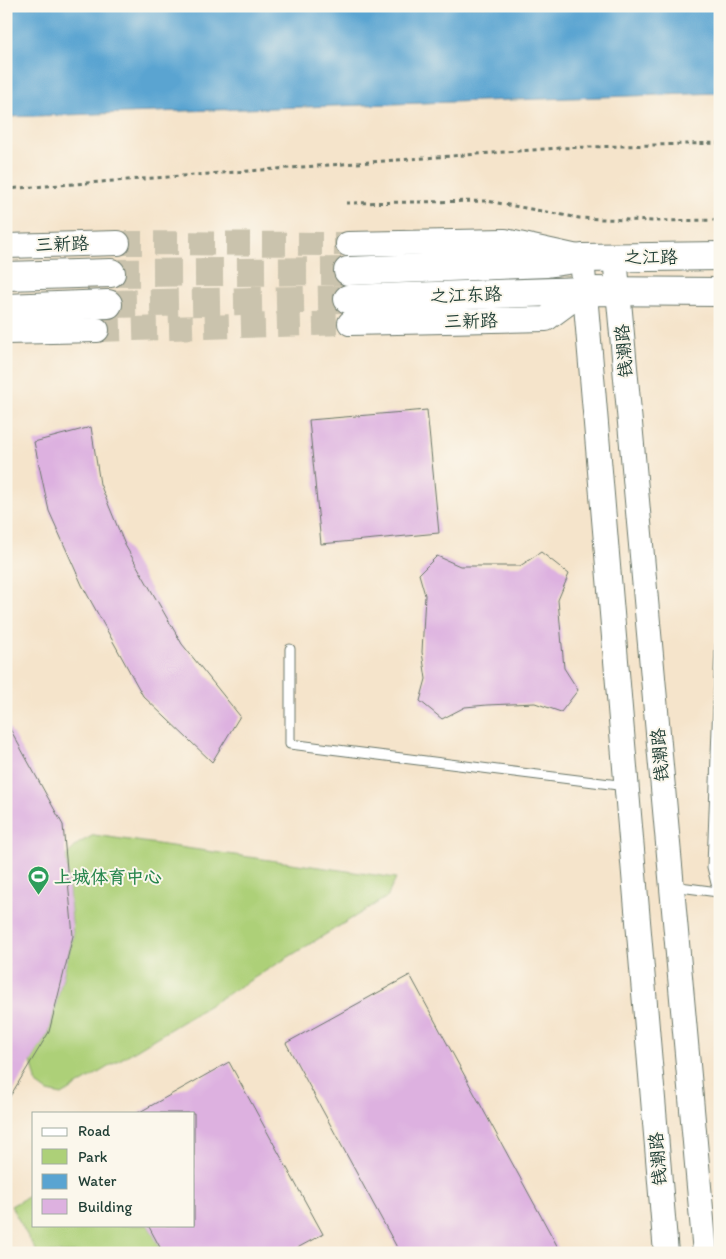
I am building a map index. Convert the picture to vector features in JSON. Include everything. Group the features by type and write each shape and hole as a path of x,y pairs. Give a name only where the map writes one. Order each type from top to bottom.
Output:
{"main road":[{"path":"348,244 505,241 582,258"},
{"name":"三新路","path":"6,246 118,243"},
{"name":"之江路","path":"582,258 720,256"},
{"name":"钱潮路","path":"616,257 705,1253"},
{"name":"之江东路","path":"348,271 547,263 582,258"},
{"name":"钱潮路","path":"582,258 666,1253"},
{"path":"6,276 111,272"},
{"name":"之江路","path":"584,291 720,292"},
{"name":"之江东路","path":"349,311 584,291"},
{"path":"6,308 108,304"},
{"path":"6,332 97,330"}],"lane":[{"path":"672,886 719,896 712,867 717,807 720,645"},
{"path":"290,649 290,744 626,786"}],"path":[{"path":"6,189 559,148 720,143"},
{"path":"346,203 487,201 579,218 652,221 720,220"}],"green space":[{"path":"94,835 396,878 387,897 62,1095 48,1092 37,1084 31,1061 49,1032 73,936 66,856 79,843"},
{"path":"32,1194 32,1226 149,1226 163,1252 37,1253 11,1206"}],"water":[{"path":"6,6 720,6 720,93 6,117"}],"building":[{"path":"427,410 439,533 321,544 309,420"},
{"path":"91,427 100,484 125,545 182,644 240,716 212,762 143,696 82,585 49,511 34,442"},
{"path":"541,552 569,574 558,600 564,668 578,690 561,712 535,703 487,705 465,707 442,719 420,701 426,679 422,652 425,595 419,574 437,556 460,566 520,566"},
{"name":"上城体育中心","path":"6,725 9,727 63,825 73,936 49,1032 6,1103 6,968 9,962 6,956"},
{"path":"410,975 561,1253 400,1253 286,1043"},
{"path":"229,1062 323,1234 288,1253 163,1253 149,1226 195,1226 195,1112 140,1112"}],"tunnel":[{"path":"118,243 348,244"},
{"path":"111,273 348,271"},
{"path":"108,304 348,299"},
{"path":"97,330 350,323"}],"place":[{"name":"上城体育中心","path":"38,896"}]}
